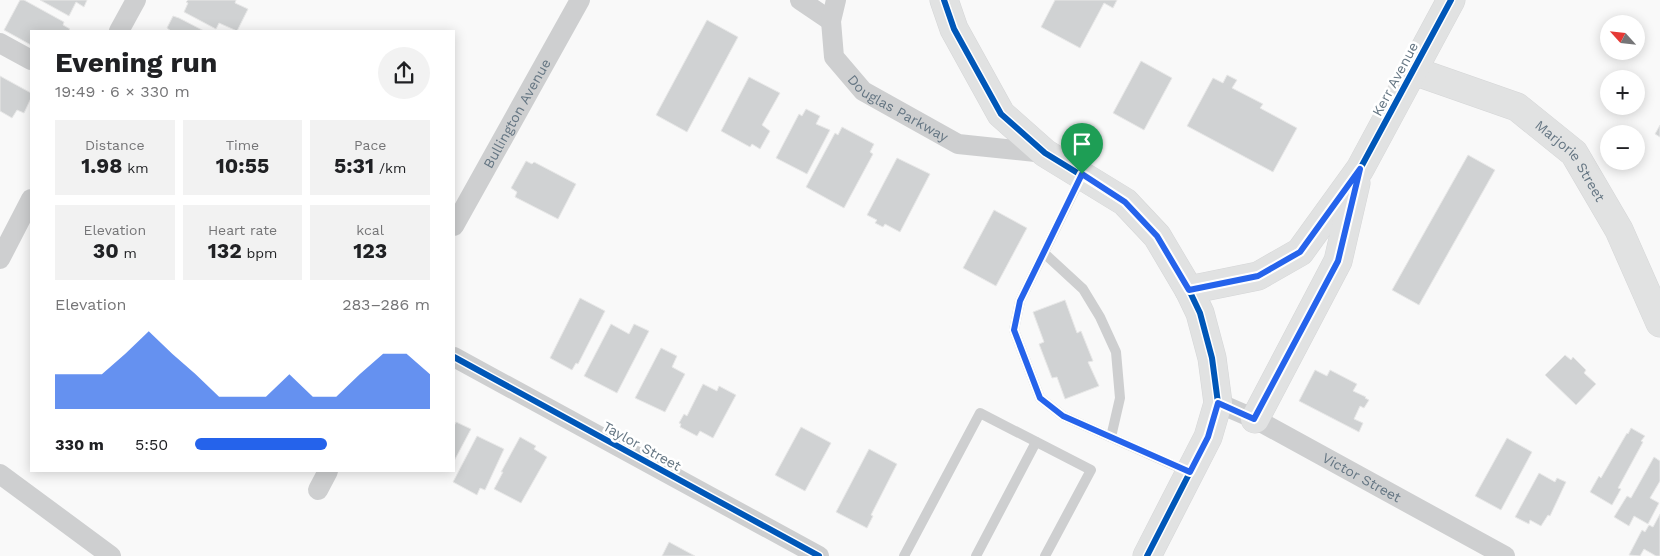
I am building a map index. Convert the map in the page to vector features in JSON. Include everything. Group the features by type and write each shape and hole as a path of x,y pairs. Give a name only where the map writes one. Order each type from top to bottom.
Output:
{"street":[{"path":"120,30 136,0"},
{"name":"Bullington Avenue","path":"455,224 580,0"},
{"path":"800,0 831,20"},
{"name":"Douglas Parkway","path":"836,0 831,20 834,57 863,91 958,144 1045,153"},
{"path":"944,0 954,29 1001,114 1045,153 1125,202 1157,236 1189,290 1200,313 1212,358 1218,403 1208,437 1147,556"},
{"name":"Kerr Avenue","path":"1360,169 1451,0"},
{"path":"0,44 30,59"},
{"name":"Marjorie Street","path":"1414,71 1517,107 1574,153 1619,230 1660,323"},
{"path":"1189,290 1258,276 1300,252 1360,169"},
{"path":"1254,419 1338,261 1360,169"},
{"path":"0,259 30,201"},
{"name":"Taylor Street","path":"455,358 819,556"},
{"name":"Victor Street","path":"1218,403 1254,419 1505,556"},
{"path":"318,490 327,472"},
{"path":"0,474 111,556"}],"lane":[{"path":"1082,174 1020,301 1014,330 1040,398 1063,416 1190,472"},
{"path":"1044,253 1083,288 1100,317 1116,352 1120,398 1111,437"},
{"path":"904,556 980,413 1091,470 1045,556"},
{"path":"976,556 1036,442"}],"building":[{"path":"20,0 24,0 64,22 63,25 70,29 30,30 30,44 4,30"},
{"path":"40,0 87,0 84,7 76,2 69,16"},
{"path":"188,0 236,0 235,3 248,9 238,30 219,23 216,29 184,12 188,3 186,2"},
{"path":"1055,0 1117,0 1113,8 1104,3 1080,48 1041,27"},
{"path":"173,16 202,30 170,30 167,28"},
{"path":"707,20 738,37 687,132 656,115"},
{"path":"1141,61 1172,78 1144,130 1113,113"},
{"path":"1227,75 1237,80 1232,88 1263,104 1260,108 1297,128 1273,172 1187,126 1213,78 1223,83"},
{"path":"0,76 30,92 30,100 24,113 17,110 12,118 0,111"},
{"path":"749,77 780,93 762,125 770,131 760,149 752,144 750,147 721,131"},
{"path":"806,109 820,116 816,124 830,130 807,174 776,158 799,114 802,116"},
{"path":"1660,125 1660,137 1655,134"},
{"path":"842,127 874,144 870,152 873,154 844,208 806,187 835,133 838,135"},
{"path":"1468,155 1495,170 1419,305 1392,290"},
{"path":"897,158 930,174 900,232 885,224 883,227 875,223 877,220 867,215"},
{"path":"526,161 532,164 534,162 576,184 558,219 515,197 517,192 511,188"},
{"path":"994,210 1027,228 996,286 963,268"},
{"path":"580,298 605,311 578,364 576,363 572,370 550,358"},
{"path":"1065,300 1077,333 1081,331 1093,361 1088,362 1099,386 1065,399 1057,377 1052,378 1039,344 1044,342 1033,312"},
{"path":"611,324 629,334 634,324 649,331 617,393 584,376"},
{"path":"661,348 677,356 672,367 685,374 665,412 635,398"},
{"path":"1565,355 1571,360 1573,357 1586,370 1584,373 1596,384 1576,405 1545,375"},
{"path":"1315,370 1327,376 1330,370 1357,384 1353,391 1369,400 1364,408 1360,406 1354,419 1363,423 1359,432 1299,401"},
{"path":"703,384 717,391 719,386 736,395 713,438 700,431 697,436 680,427 681,424 679,423 684,414 687,416"},
{"path":"456,422 471,429 455,459"},
{"path":"801,427 831,443 805,491 775,475"},
{"path":"1631,428 1645,436 1618,488 1621,489 1612,505 1590,492 1599,476 1601,478"},
{"path":"477,436 504,449 485,490 480,488 477,495 453,482"},
{"path":"520,437 536,446 534,449 547,457 521,503 494,489"},
{"path":"1507,438 1532,452 1501,510 1475,496"},
{"path":"869,449 897,464 871,515 873,516 867,528 836,512"},
{"path":"1654,457 1660,461 1660,481 1650,498 1659,503 1648,524 1634,516 1629,526 1614,517 1627,496 1631,498"},
{"path":"1539,473 1555,482 1557,478 1566,482 1550,516 1548,515 1541,526 1530,520 1529,524 1515,517"},
{"path":"1660,514 1660,556 1656,556 1644,549 1640,556 1629,555 1642,530 1645,532 1649,525 1653,527"},
{"path":"669,542 695,556 662,556"}],"cycle path":[{"path":"944,0 954,29 1001,114 1045,153 1125,202 1157,236 1189,290 1200,313 1212,358 1218,403 1208,437 1147,556"},
{"path":"1189,290 1258,276 1300,252 1360,169 1451,0"},
{"path":"455,358 819,556"}],"route":[{"path":"1360,169 1338,261 1254,419 1218,403 1208,437 1190,472 1063,416 1040,398 1014,330 1020,301 1082,174 1125,202 1157,236 1189,290 1258,276 1300,252 1360,169"}]}
